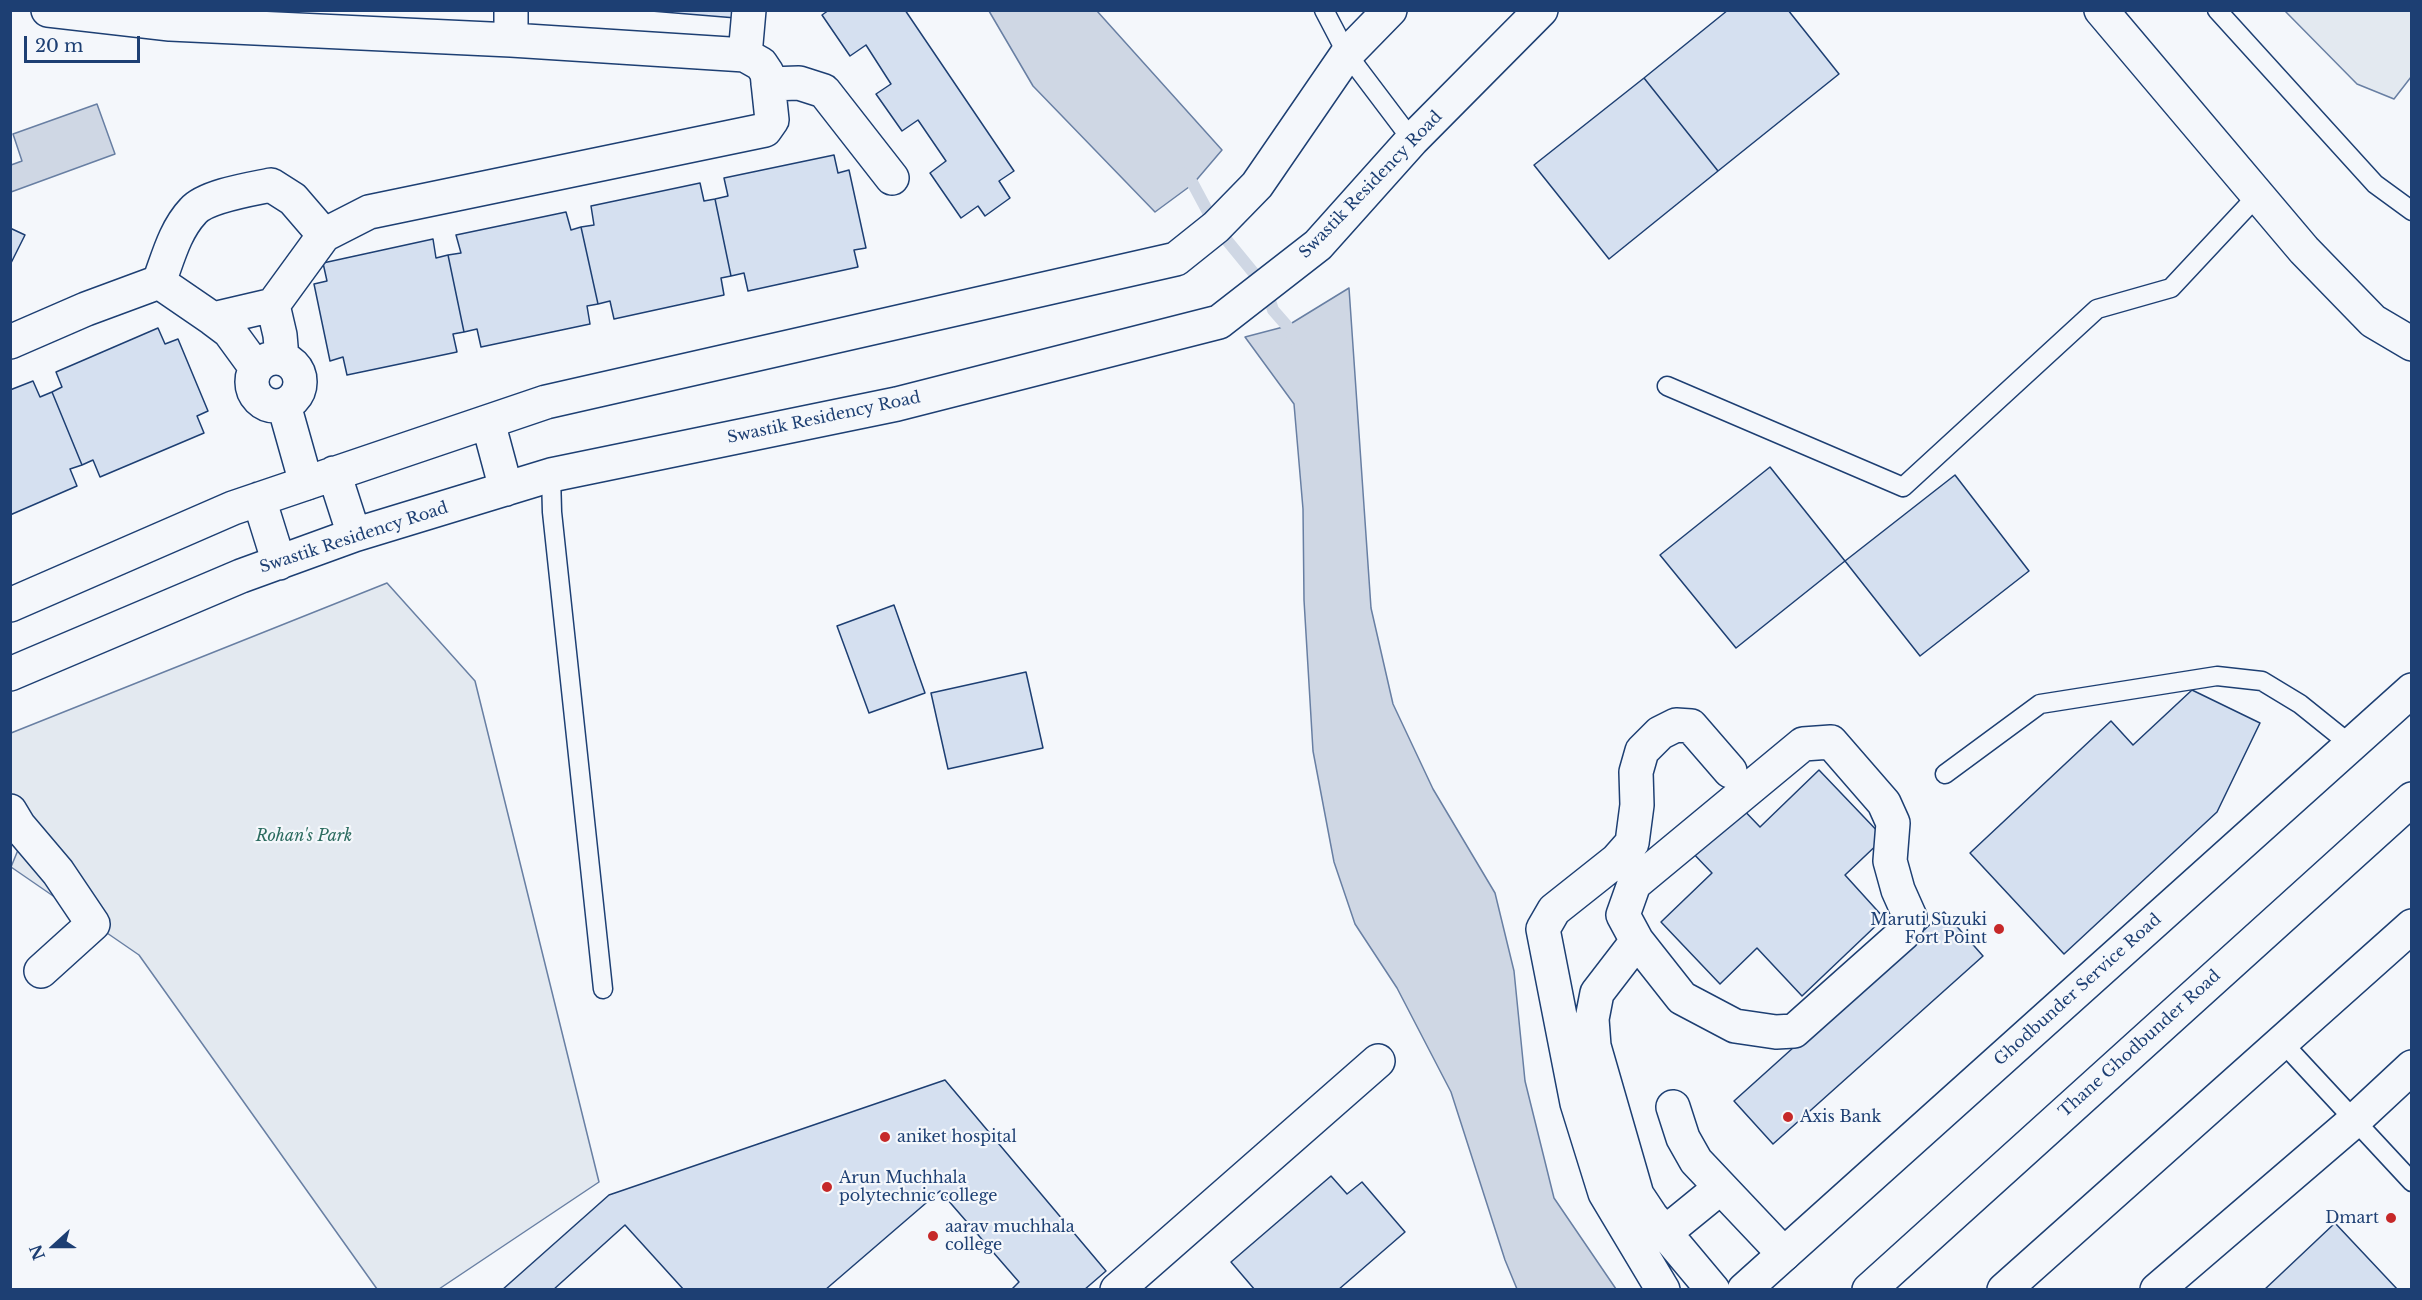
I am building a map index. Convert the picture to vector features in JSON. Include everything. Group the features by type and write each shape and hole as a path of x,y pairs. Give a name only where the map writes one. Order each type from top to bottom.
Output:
{"street":[{"path":"48,10 170,17 511,25 745,56 761,64 767,73 772,120 765,130 369,212 324,236 273,304 213,319"},
{"path":"745,56 749,10"},
{"path":"10,605 233,508 546,402 1176,259 1216,227 1257,185 1347,54 1390,10"},
{"name":"Swastik Residency Road","path":"10,674 241,576 354,535 551,475 897,404 1219,322 1318,245 1412,140 1541,10"},
{"path":"2101,10 2304,250 2373,321 2412,344"},
{"path":"768,84 799,82 824,91 892,178"},
{"path":"10,342 87,309 159,282 178,231 194,209 231,193 272,185 293,199 324,236"},
{"path":"159,282 213,319 269,363 294,366 300,380 297,396 284,405 320,478 354,535"},
{"path":"269,363 280,335 273,304"},
{"path":"488,422 506,489"},
{"path":"259,499 279,563"},
{"name":"Ghodbunder Service Road","path":"1744,1290 2412,690"},
{"path":"1663,1290 1605,1193 1577,1103 1543,928 1554,910 1617,860 1632,843 1637,805 1636,772 1641,751 1660,733 1676,725 1690,726 1730,771"},
{"path":"1831,742 1884,803 1893,824 1890,861 1898,890 1910,917 1904,933 1794,1030 1776,1032 1735,1026 1682,998 1637,940 1623,915 1634,884 1803,744 1831,742"},
{"name":"Thane Ghodbunder Road","path":"1869,1290 2412,799"},
{"path":"10,811 58,872 93,924 41,971"},
{"path":"2004,1290 2412,926"},
{"path":"1637,940 1597,993 1592,1018 1594,1046 1637,1196 1713,1290"},
{"path":"1117,1290 1378,1062"},
{"path":"2157,1290 2354,1121 2412,1067"},
{"path":"1673,1107 1683,1138 1696,1161 1784,1254"},
{"path":"1666,1232 1720,1188"}],"lane":[{"path":"1324,10 1347,54 1412,140"},
{"path":"2217,10 2375,184 2412,211"},
{"path":"1666,386 1904,487 2097,309 2171,288 2257,196"},
{"path":"551,475 552,512 603,989"},
{"path":"1946,774 2040,704 2217,676 2262,681 2300,704 2351,745"},
{"path":"2282,1042 2412,1182"}],"green space":[{"path":"2285,11 2411,11 2411,77 2394,99 2357,84"},
{"name":"Rohan's Park","path":"387,583 475,681 599,1182 439,1289 377,1289 139,955 11,867 25,833 11,815 11,733"}],"shaded area":[{"path":"989,11 1097,11 1222,150 1193,184 1155,212 1033,86"},
{"path":"97,104 115,154 11,192 11,165 22,161 13,134"},
{"path":"1349,288 1371,608 1393,704 1433,789 1495,893 1514,971 1525,1081 1554,1198 1616,1289 1517,1289 1505,1260 1451,1092 1397,988 1355,924 1334,862 1313,751 1304,600 1303,509 1294,404 1245,337 1287,326"}],"building":[{"path":"639,10 736,10 736,18"},
{"path":"829,10 905,10 1014,171 999,181 1010,198 985,216 978,206 961,218 930,173 946,161 918,120 902,131 876,94 891,84 866,45 850,56 822,15"},
{"path":"1728,10 1788,10 1839,74 1718,171 1644,78"},
{"path":"1644,78 1718,171 1609,259 1534,165"},
{"path":"834,155 838,173 849,170 866,248 854,250 858,267 748,291 744,273 731,276 715,199 728,196 724,178"},
{"path":"700,183 704,201 715,199 731,276 721,278 724,295 614,319 610,301 598,304 581,227 594,225 591,206"},
{"path":"566,212 571,230 581,227 598,304 587,306 590,324 481,347 477,329 464,332 448,255 461,253 456,235"},
{"path":"10,228 25,235 10,265"},
{"path":"433,239 436,258 448,255 464,332 453,334 457,352 347,375 343,357 330,361 314,284 327,281 323,263"},
{"path":"158,328 165,344 178,339 208,411 197,416 204,433 100,477 93,460 82,465 52,392 62,387 56,372"},
{"path":"33,381 40,397 52,392 82,465 70,469 77,486 10,515 10,390"},
{"path":"1770,467 1845,561 1736,648 1660,555"},
{"path":"1955,475 2029,571 1920,656 1845,561"},
{"path":"894,605 925,693 869,713 837,626"},
{"path":"1026,672 1043,748 948,769 931,693"},
{"path":"2192,690 2260,723 2217,812 2064,954 1970,853 2111,721 2133,745"},
{"path":"1819,770 1884,838 1845,875 1884,918 1802,996 1757,948 1720,984 1661,922 1712,873 1689,849 1737,803 1760,827"},
{"path":"1944,912 1983,956 1773,1144 1734,1101"},
{"name":"Arun Muchhala polytechnic college","path":"945,1080 1106,1271 1084,1290 502,1290 609,1195"},
{"path":"1331,1176 1347,1194 1362,1182 1405,1232 1338,1290 1255,1290 1231,1262"},
{"name":"aarav muchhala college","path":"940,1191 1019,1282 1011,1290 825,1290"},
{"path":"2335,1223 2398,1290 2264,1290"},
{"path":"625,1225 684,1290 553,1290"}],"waterway":[{"path":"1183,173 1193,184 1216,227 1266,288 1273,310 1287,326 1294,339"}],"place":[{"name":"Maruti Suzuki Fort Point","path":"1999,929"},
{"name":"Axis Bank","path":"1788,1117"},
{"name":"aniket hospital","path":"885,1137"},
{"name":"Arun Muchhala polytechnic college","path":"827,1187"},
{"name":"Dmart","path":"2391,1218"},
{"name":"aarav muchhala college","path":"933,1236"}]}
